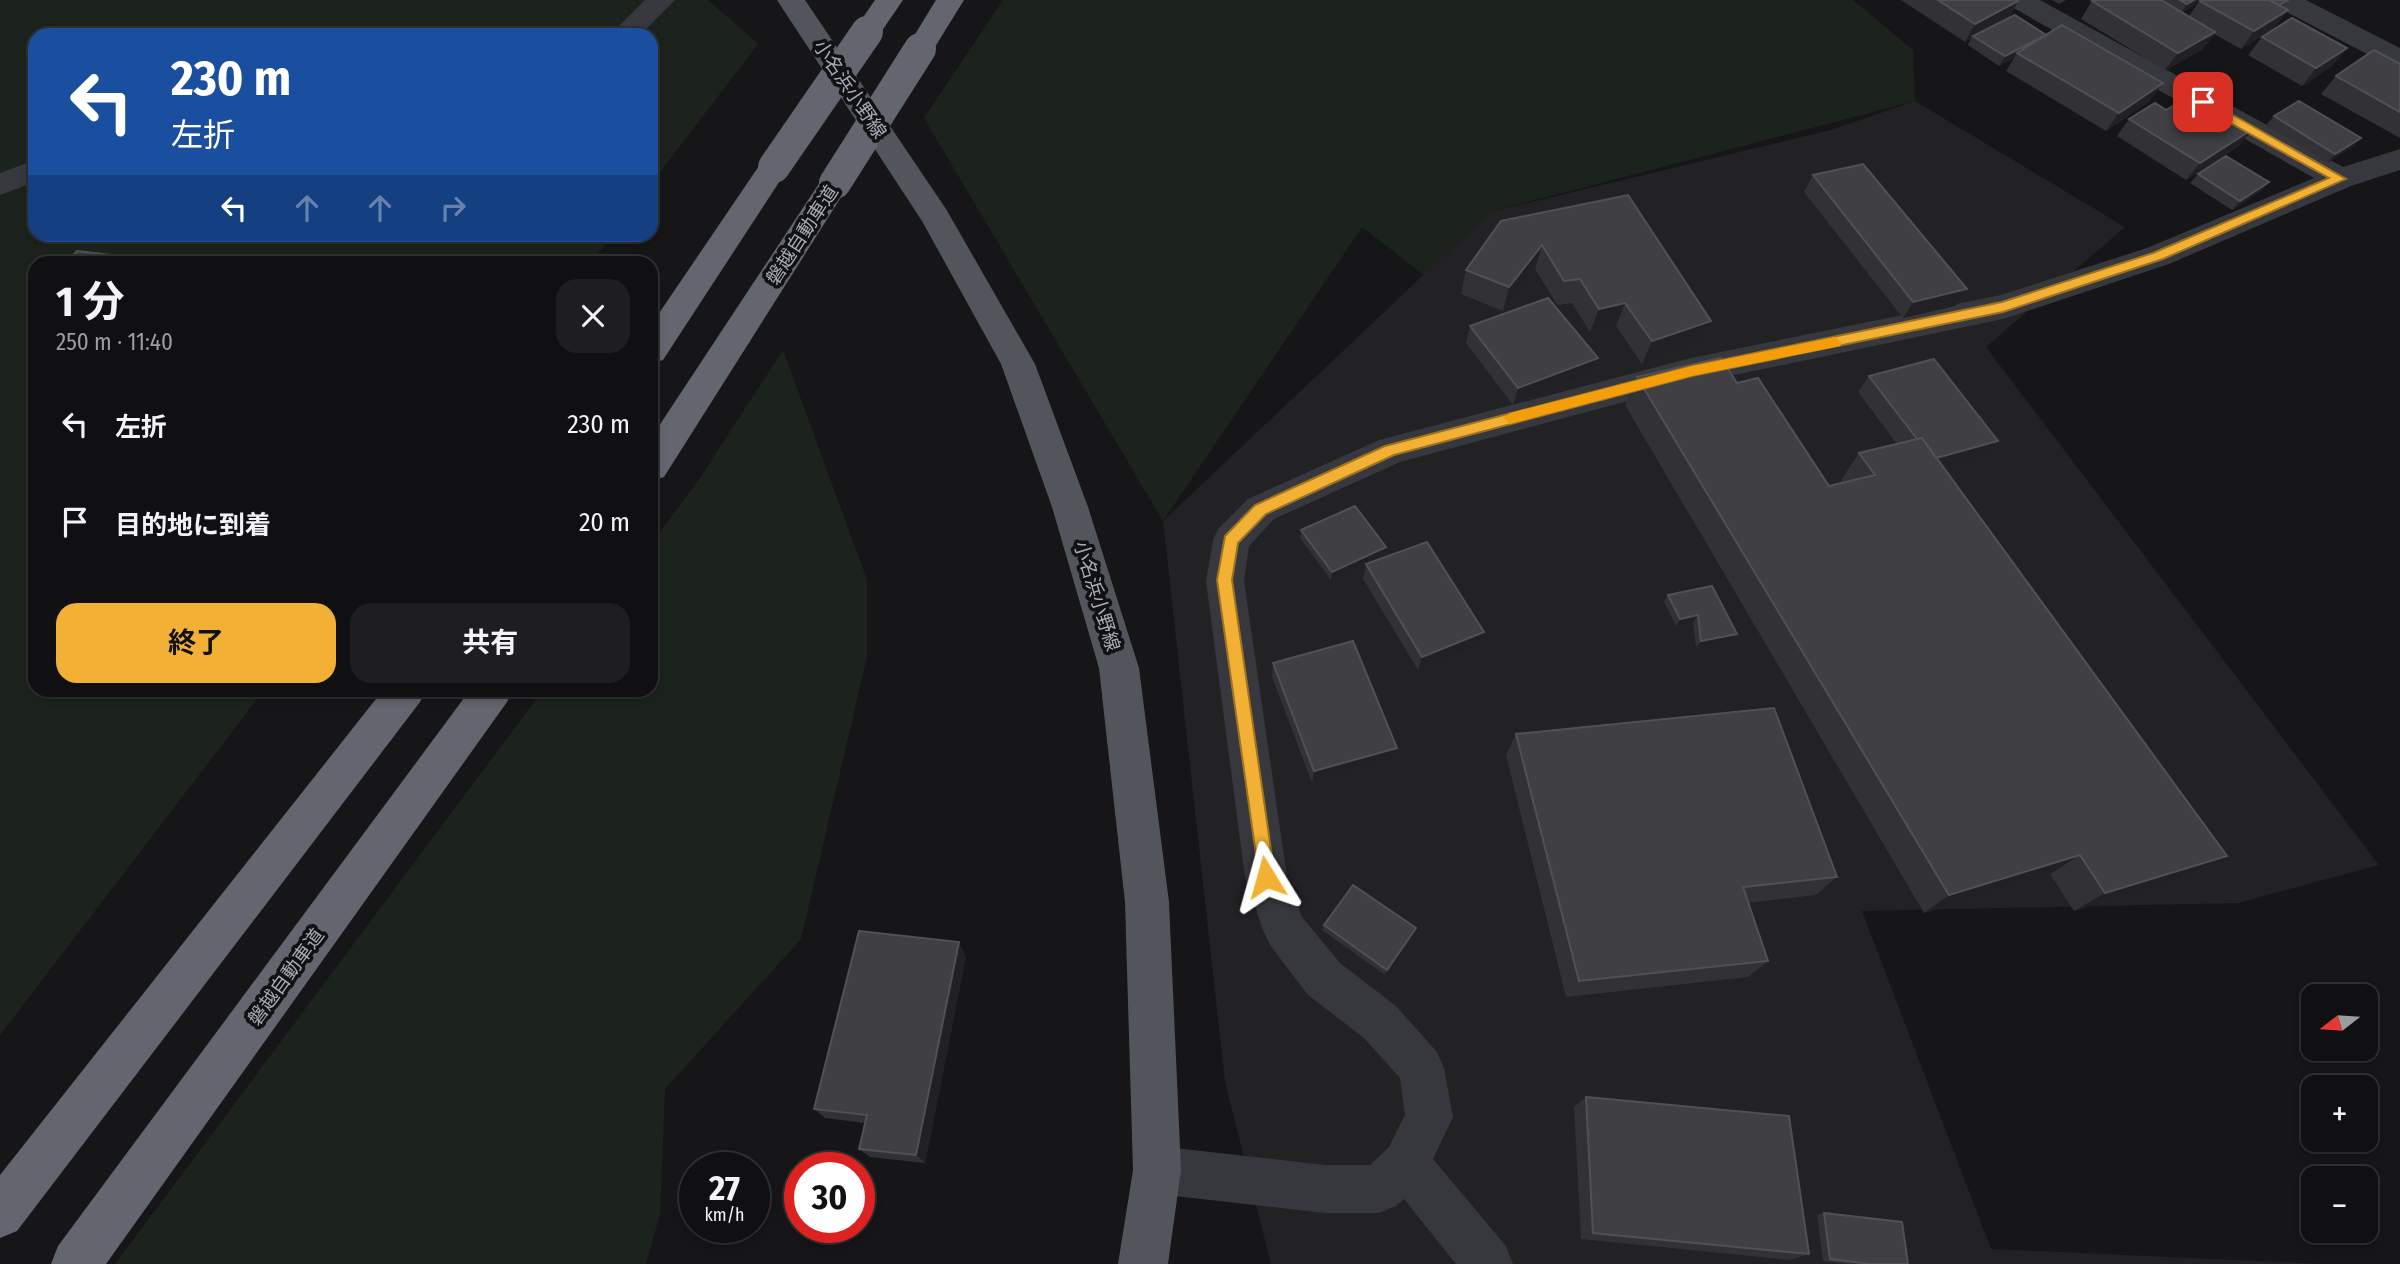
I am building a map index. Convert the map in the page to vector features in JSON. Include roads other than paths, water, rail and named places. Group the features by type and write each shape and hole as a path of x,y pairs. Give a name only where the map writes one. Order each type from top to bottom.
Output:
{"highway":[{"path":"658,341 890,0"},
{"name":"磐越自動車道","path":"658,456 950,0"},
{"path":"0,1214 401,697"},
{"name":"磐越自動車道","path":"76,1264 489,697"}],"main road":[{"name":"小名浜小野線","path":"791,0 935,217 1017,364 1070,507 1119,668 1147,902 1157,1170 1143,1264"}],"street":[{"path":"631,28 661,0"},
{"path":"2020,0 2340,179"},
{"path":"2285,0 2400,60"},
{"path":"1157,1170 1325,1189 1379,1189 1406,1164 1429,1117 1421,1068 1380,1022 1324,979 1285,930 1266,877 1224,580 1231,540 1261,509 1391,450 1692,371 2003,307 2158,256 2340,179 2400,159"},
{"path":"0,185 28,173"},
{"path":"1406,1164 1488,1264"}]}
